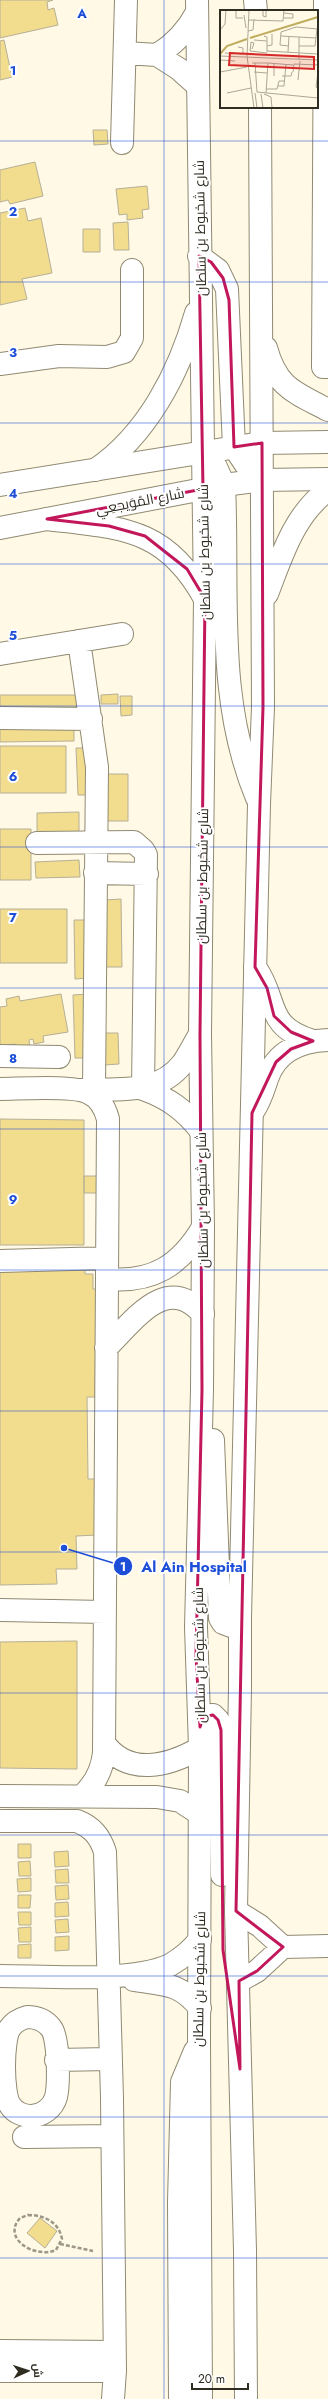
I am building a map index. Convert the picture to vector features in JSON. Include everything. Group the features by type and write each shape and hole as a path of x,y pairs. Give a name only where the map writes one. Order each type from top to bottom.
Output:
{"main road":[{"path":"122,143 126,53 126,0"},
{"path":"255,0 256,10"},
{"path":"325,0 323,367 328,367"},
{"path":"157,55 177,42 185,33 197,6"},
{"name":"شارع شخبوط بن سلطان","path":"197,6 199,256 203,452 214,487 205,599 200,1034 203,1314 196,1627 200,1737 199,2043 201,2399"},
{"path":"126,53 157,55 179,69 198,86"},
{"path":"246,2399 245,2250 236,1911 240,1618 259,804 263,707 260,108"},
{"path":"199,256 218,270 227,289 234,447 246,465 262,480"},
{"path":"0,364 59,356 107,357 124,352 132,338 132,270"},
{"path":"95,470 121,450 152,412 184,346 195,315 200,291"},
{"path":"262,330 270,363 280,380 295,393 328,410"},
{"path":"0,485 262,443 328,442"},
{"name":"شارع المُوَيجعِي","path":"0,528 214,487 262,480 328,479"},
{"path":"214,487 229,697 240,752 259,804"},
{"path":"262,611 278,566 305,511 328,490"},
{"path":"47,519 109,526 145,536 161,545 179,561 190,574 205,599"},
{"path":"0,654 122,634"},
{"path":"79,641 91,720 96,767 96,842 87,1089"},
{"path":"0,718 91,720"},
{"path":"37,843 134,842 139,845 146,855 147,874 143,1089"},
{"path":"95,873 147,874"},
{"path":"255,967 266,988 274,1016 291,1032 320,1040"},
{"path":"0,1089 143,1089 156,1084 176,1071 200,1034"},
{"path":"252,1113 261,1098 267,1078 276,1062 291,1049 320,1040"},
{"path":"0,1056 59,1057"},
{"path":"82,1796 100,1772 103,1763 105,1612 108,1119 106,1111 96,1097 87,1089"},
{"path":"143,1089 170,1100 182,1109 201,1131"},
{"path":"0,1261 107,1269 135,1279 163,1270 186,1252 203,1227"},
{"path":"106,1348 142,1314 163,1298 171,1296 186,1299 203,1314"},
{"path":"202,1390 215,1448 220,1618 223,1623 231,1626 240,1618"},
{"path":"0,1610 105,1612"},
{"path":"104,1743 119,1759 137,1765 156,1765 172,1762 200,1737 205,1716 213,1715 218,1720 221,1730 223,1950 240,2069"},
{"path":"0,1796 168,1798 180,1801 200,1814"},
{"path":"0,1821 77,1821 87,1825 96,1832 102,1842 105,1852 115,1976 110,2059 114,2255 113,2399"},
{"path":"236,1911 260,1926 283,1947"},
{"path":"0,1976 115,1976 146,1973 170,1965 186,1954 200,1939"},
{"path":"239,1981 257,1971 283,1947 328,1946"},
{"path":"115,1976 136,1981 156,1982 175,1986 193,1999 200,2008"},
{"path":"180,2399 179,2202 182,2082 199,2043"},
{"path":"56,2060 110,2059"},
{"path":"24,2137 112,2136"},
{"path":"245,2250 258,2356 259,2399"},
{"path":"0,2351 114,2362"},
{"path":"0,2371 114,2362"}],"path":[{"path":"28,2215 45,2218 51,2221 61,2233 60,2244 56,2250 50,2253 42,2253 28,2249 22,2244 15,2232 17,2221 28,2215"},
{"path":"60,2244 114,2255"}],"highlighted area":[{"path":"199,256 211,262 223,278 229,300 234,447 262,443 263,707 255,967 267,988 274,1016 291,1032 313,1041 291,1049 276,1062 252,1113 236,1911 283,1947 257,1971 239,1981 240,2069 223,1950 221,1730 218,1720 213,1715 203,1717 200,1727 196,1656 202,1390 200,1034 205,599 187,569 145,536 109,526 47,519 203,489"}],"building":[{"path":"0,0 53,0 47,2 48,10 54,8 58,25 0,38"},
{"path":"4,40 12,77 0,80 0,41"},
{"path":"93,130 107,130 108,144 94,145"},
{"path":"35,162 43,196 10,204 8,200 0,202 0,170"},
{"path":"147,186 149,209 142,210 143,218 127,220 127,214 119,215 116,189"},
{"path":"25,208 28,221 41,218 52,273 22,279 27,299 0,305 0,213"},
{"path":"128,222 129,250 114,250 113,223"},
{"path":"83,229 100,229 100,252 83,252"},
{"path":"118,694 118,704 101,704 101,695"},
{"path":"0,695 81,695 81,711 0,711"},
{"path":"120,696 132,696 132,715 121,716"},
{"path":"74,725 74,741 0,742 0,726"},
{"path":"0,746 66,746 66,793 0,793"},
{"path":"76,748 85,748 87,795 78,795"},
{"path":"106,774 128,774 128,821 105,821"},
{"path":"79,812 79,832 37,832 37,813"},
{"path":"0,829 31,829 31,880 0,880"},
{"path":"79,860 80,877 36,878 35,862"},
{"path":"121,899 122,967 106,967 105,900"},
{"path":"0,909 67,909 67,963 0,963"},
{"path":"74,920 90,920 91,978 75,979"},
{"path":"61,994 68,1032 43,1036 44,1042 34,1044 33,1039 29,1040 30,1048 16,1050 15,1044 0,1046 0,1007 7,1006 6,999 19,996 20,1001"},
{"path":"88,994 90,1058 75,1058 73,995"},
{"path":"104,1033 118,1033 119,1064 104,1065"},
{"path":"0,1119 84,1120 84,1245 0,1245"},
{"path":"84,1176 99,1176 98,1193 84,1193"},
{"path":"85,1265 85,1274 93,1274 93,1289 96,1289 95,1397 87,1397 88,1479 96,1479 97,1535 76,1536 77,1569 56,1569 57,1584 0,1585 0,1267"},
{"path":"77,1641 77,1769 0,1768 0,1642"},
{"path":"18,1844 31,1844 31,1858 18,1858"},
{"path":"68,1851 69,1866 55,1867 54,1852"},
{"path":"30,1861 31,1876 19,1876 18,1862"},
{"path":"68,1869 69,1883 56,1883 55,1870"},
{"path":"31,1878 31,1891 18,1892 17,1879"},
{"path":"68,1885 69,1899 56,1900 55,1886"},
{"path":"18,1895 31,1895 30,1908 18,1908"},
{"path":"68,1902 69,1916 55,1917 55,1903"},
{"path":"18,1912 31,1912 31,1925 19,1925"},
{"path":"68,1919 69,1932 56,1933 55,1920"},
{"path":"31,1927 31,1942 19,1942 18,1928"},
{"path":"69,1936 69,1950 55,1951 55,1937"},
{"path":"31,1944 31,1958 18,1958 18,1945"},
{"path":"40,2218 57,2231 45,2248 27,2233"}],"place":[{"name":"Al Ain Hospital","path":"64,1548"}]}
